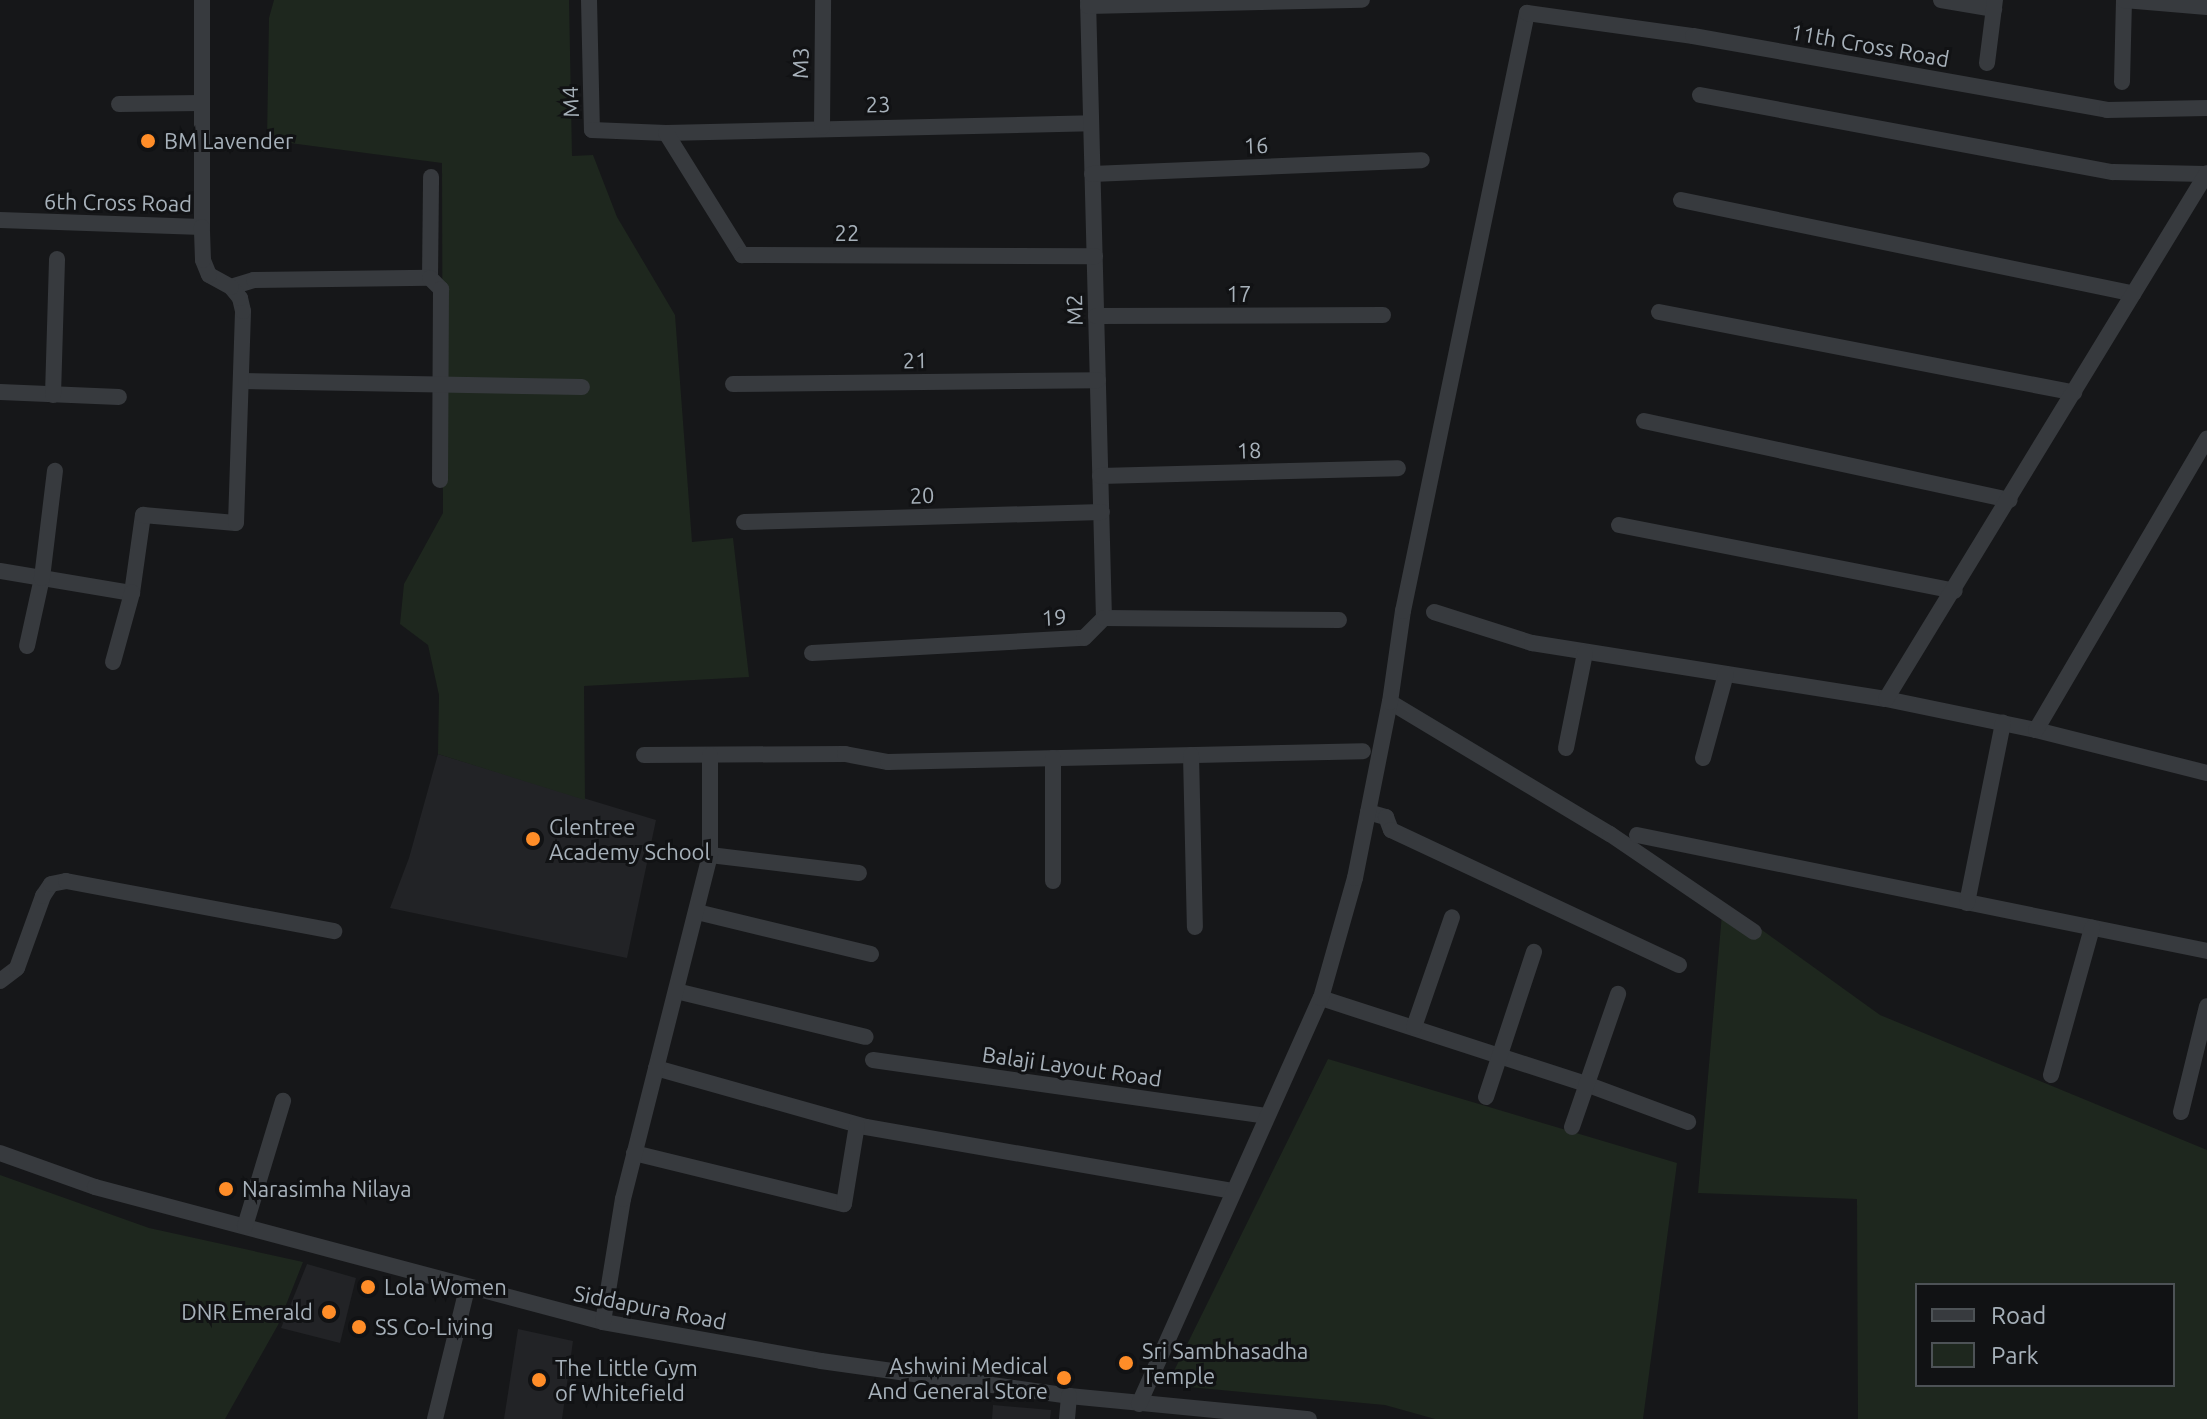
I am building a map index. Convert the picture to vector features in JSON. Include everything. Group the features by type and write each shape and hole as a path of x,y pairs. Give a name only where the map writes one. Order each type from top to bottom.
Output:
{"street":[{"name":"6th Cross Road","path":"0,220 202,227 202,0"},
{"name":"M4","path":"589,0 592,130 666,133"},
{"name":"M3","path":"822,127 823,0"},
{"path":"1088,3 1362,0"},
{"path":"1941,0 1994,4 1987,63"},
{"path":"2122,82 2124,0 2207,7"},
{"name":"M2","path":"1088,3 1104,618"},
{"name":"11th Cross Road","path":"1390,702 1406,596 1527,13 1693,36 2107,110 2207,108"},
{"path":"1700,95 2113,172 2206,174"},
{"path":"119,104 201,103"},
{"name":"23","path":"666,133 1091,123"},
{"name":"22","path":"666,133 742,255 1095,256"},
{"name":"16","path":"1092,174 1422,160"},
{"path":"1886,699 1955,591 2206,174"},
{"path":"431,177 430,278 441,289 440,480"},
{"path":"1681,200 2133,294"},
{"path":"113,662 132,593 143,515 236,523 243,311 240,298 231,287 209,275 203,260 202,227"},
{"path":"53,395 57,259"},
{"path":"231,287 254,280 430,278"},
{"path":"1659,312 2074,393"},
{"name":"17","path":"1096,316 1383,315"},
{"name":"21","path":"733,384 1098,380"},
{"path":"241,381 582,387"},
{"path":"0,392 119,397"},
{"path":"1644,421 2010,500"},
{"path":"2036,730 2207,438"},
{"name":"18","path":"1100,476 1398,468"},
{"path":"27,646 42,578 55,471"},
{"name":"20","path":"744,522 1102,512"},
{"path":"1619,525 1955,591"},
{"path":"0,571 132,593"},
{"path":"1434,612 1532,643 1886,699 2036,730 2207,773"},
{"path":"1104,618 1339,620"},
{"name":"19","path":"812,653 1084,638 1104,618"},
{"path":"1566,748 1585,653"},
{"path":"1703,758 1726,674"},
{"path":"1139,1404 1321,998 1364,834 1390,702 1610,834 1754,932"},
{"path":"1967,903 2003,723"},
{"path":"644,755 845,754 888,762 1363,751"},
{"path":"603,1322 634,1153 710,855 710,755"},
{"path":"1191,755 1195,927"},
{"path":"1053,758 1053,881"},
{"path":"1368,812 1386,817 1391,830 1679,965"},
{"path":"1364,834 1382,838 1391,830"},
{"path":"1637,835 2207,951"},
{"path":"710,855 859,873"},
{"path":"0,981 17,968 43,896 51,884 66,881 334,931"},
{"path":"697,912 871,954"},
{"path":"1414,1027 1452,917"},
{"path":"2051,1075 2092,928"},
{"path":"1486,1097 1534,952"},
{"path":"676,991 866,1037"},
{"path":"1572,1127 1618,994"},
{"path":"1321,998 1586,1084 1688,1122"},
{"path":"2181,1112 2207,1006"},
{"name":"Balaji Layout Road","path":"873,1060 1266,1116"},
{"path":"656,1068 857,1125 1233,1191"},
{"path":"245,1226 283,1101"},
{"path":"634,1153 844,1204 857,1125"},
{"name":"Siddapura Road","path":"0,1153 95,1187 467,1289 603,1322 811,1360 1069,1396 1309,1419"},
{"path":"435,1419 467,1289"},
{"path":"1067,1419 1069,1396"}],"shaded area":[{"name":"Glentree Academy School","path":"438,754 656,820 627,958 390,908 409,858"},
{"path":"307,1264 356,1278 340,1343 281,1328"},
{"name":"The Little Gym of Whitefield","path":"518,1329 573,1341 562,1419 504,1419"},
{"path":"993,1405 1051,1410 1050,1419 992,1419"}],"green space":[{"path":"274,0 569,0 572,156 593,155 617,217 675,315 692,542 733,538 749,677 584,686 585,800 438,754 439,695 428,645 400,624 404,584 443,513 442,163 267,140 269,18"},
{"path":"1723,902 1880,1015 2207,1150 2207,1419 1858,1419 1857,1199 1698,1193"},
{"path":"1328,1059 1677,1163 1643,1419 1435,1419 1385,1405 1167,1385"},
{"path":"0,1175 149,1228 303,1262 278,1325 225,1419 0,1419"}],"place":[{"name":"BM Lavender","path":"148,141"},
{"name":"Glentree Academy School","path":"533,839"},
{"name":"Narasimha Nilaya","path":"226,1189"},
{"name":"Lola Women","path":"368,1287"},
{"name":"DNR Emerald","path":"329,1312"},
{"name":"SS Co-Living","path":"359,1327"},
{"name":"Sri Sambhasadha Temple","path":"1126,1363"},
{"name":"Ashwini Medical And General Store","path":"1064,1378"},
{"name":"The Little Gym of Whitefield","path":"539,1380"}]}
